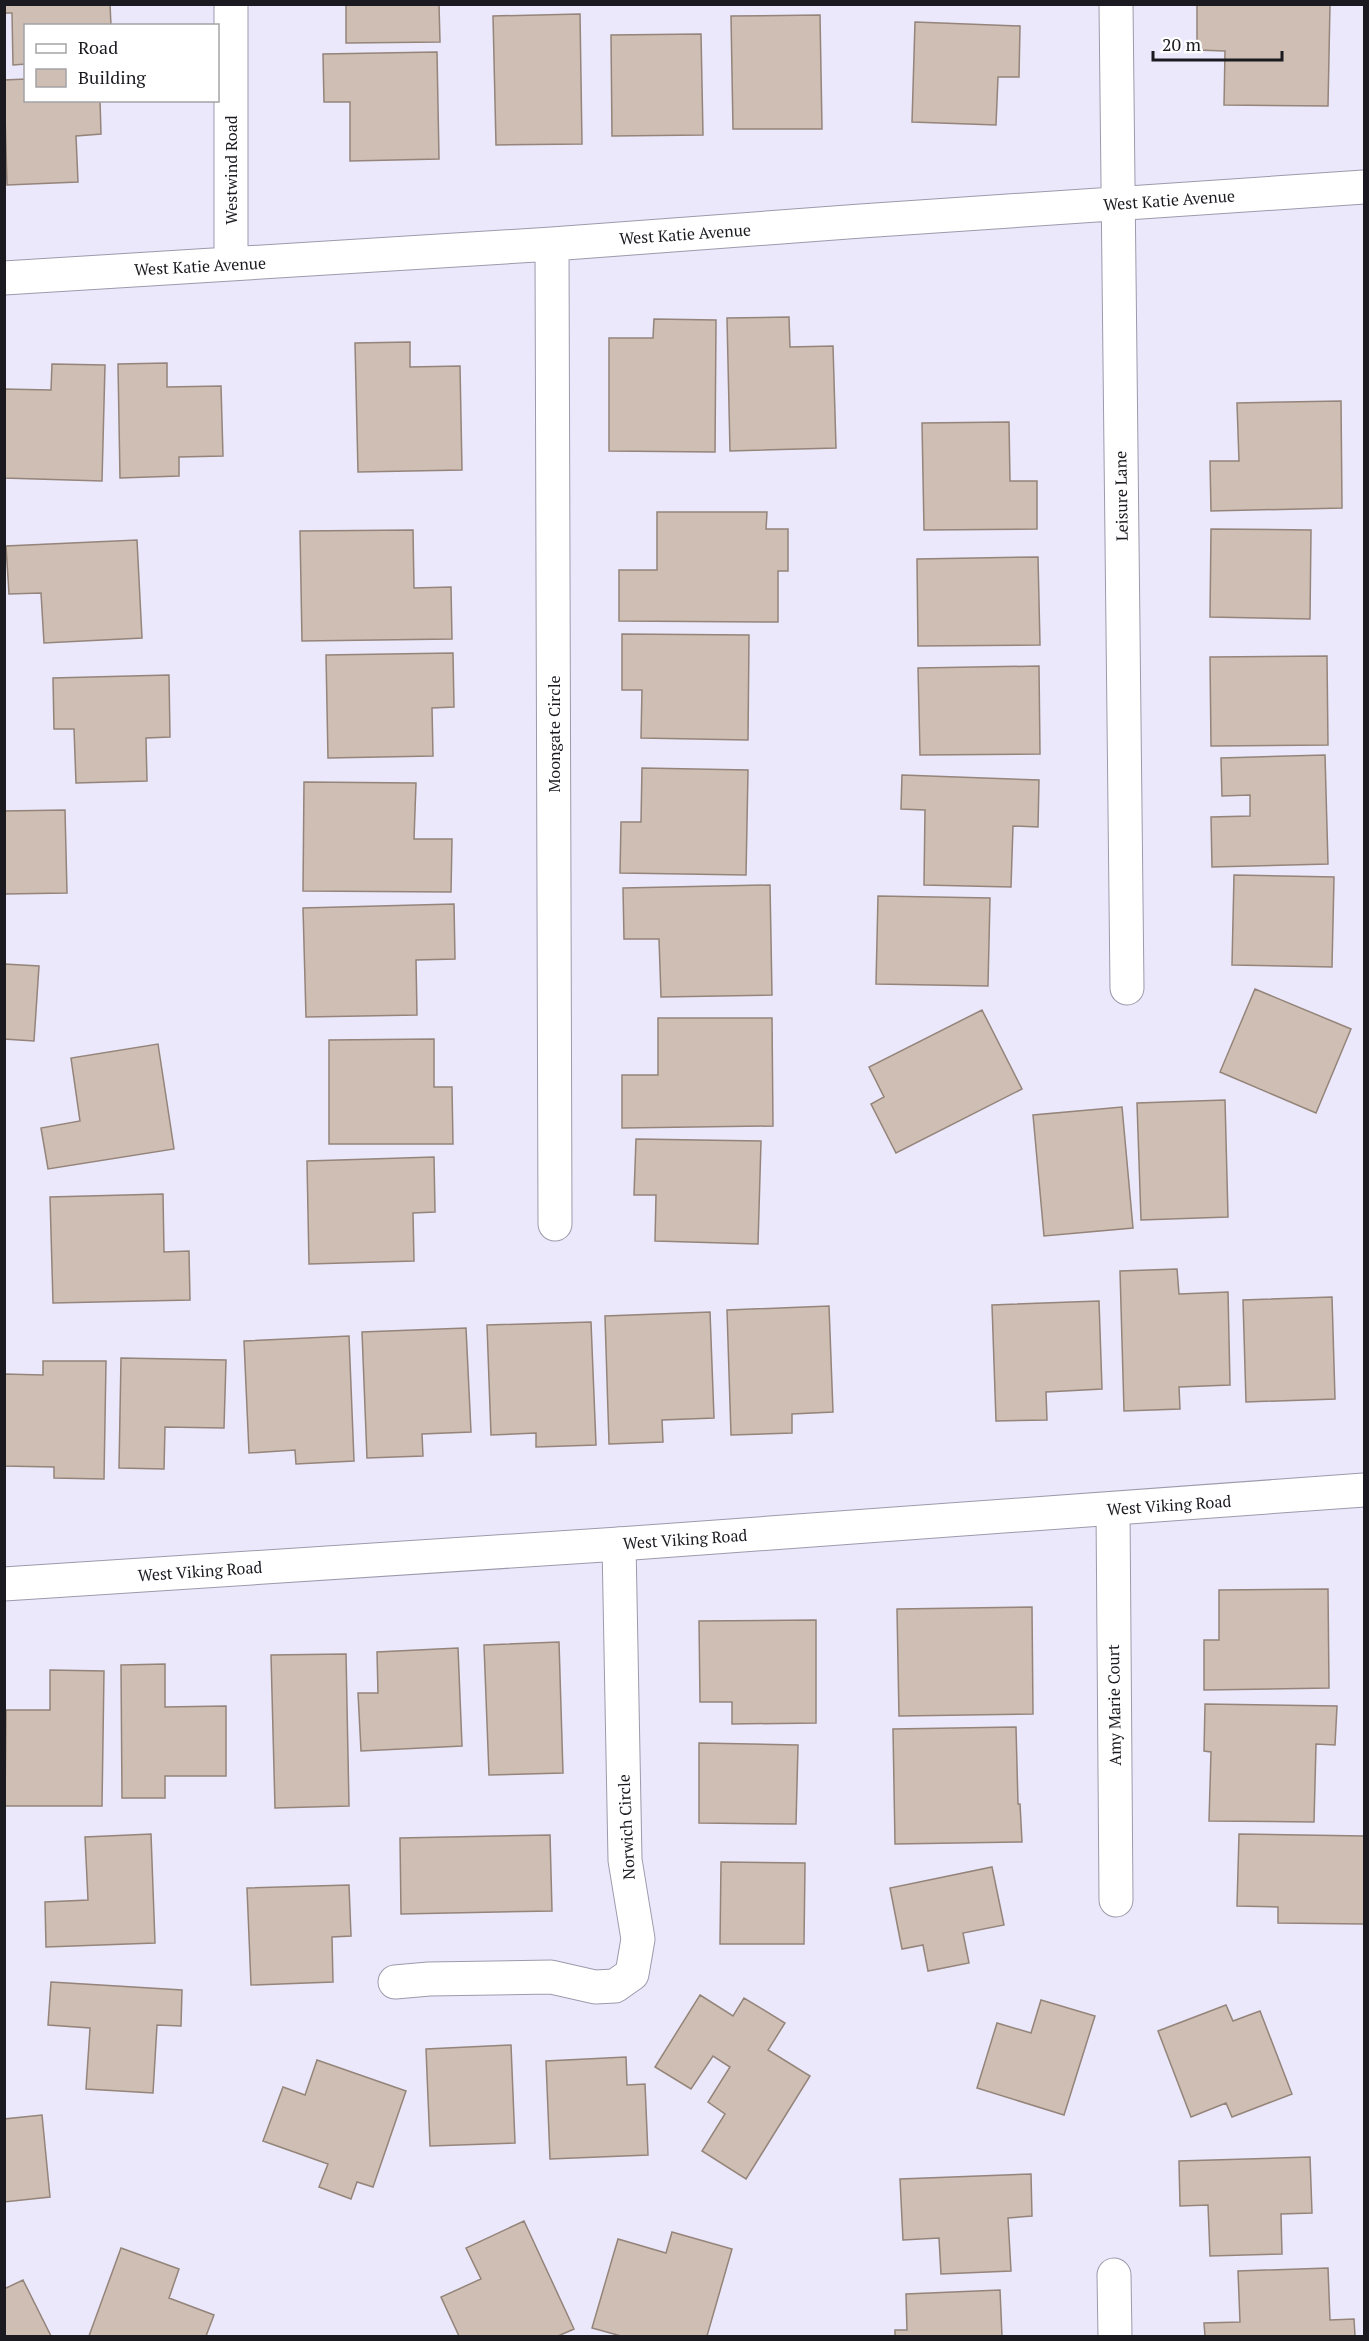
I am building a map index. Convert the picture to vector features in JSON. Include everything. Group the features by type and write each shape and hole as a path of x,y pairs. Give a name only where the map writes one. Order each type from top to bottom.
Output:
{"street":[{"name":"Westwind Road","path":"231,4 231,264"},
{"name":"Leisure Lane","path":"1116,4 1127,988"},
{"name":"West Katie Avenue","path":"4,278 552,244 1117,203 1365,188"},
{"name":"Moongate Circle","path":"552,244 555,1224"},
{"name":"West Viking Road","path":"4,1584 619,1544 1365,1490"},
{"name":"Amy Marie Court","path":"1113,1509 1116,1900"},
{"name":"Norwich Circle","path":"395,1982 429,1979 551,1977 595,1988 615,1986 632,1974 638,1939 625,1860 619,1544"},
{"path":"1114,2275 1115,2337"}],"building":[{"path":"4,4 110,4 111,24 24,24 24,64 13,65 12,13 4,13"},
{"path":"346,4 439,4 440,42 346,43"},
{"path":"1197,4 1330,4 1328,106 1224,105 1225,51 1197,50"},
{"path":"580,14 582,144 496,145 493,16"},
{"path":"820,15 822,129 733,129 731,16"},
{"path":"915,22 1020,26 1019,77 998,77 996,125 912,122"},
{"path":"701,34 703,135 612,136 611,35"},
{"path":"437,52 439,159 350,161 350,102 324,102 323,54"},
{"path":"24,79 24,102 100,102 101,134 76,136 78,182 7,185 4,80"},
{"path":"789,317 790,347 833,346 836,448 730,451 727,318"},
{"path":"654,319 716,320 715,452 609,451 609,338 653,338"},
{"path":"410,342 410,367 460,366 462,470 358,472 355,343"},
{"path":"167,363 167,387 221,386 223,456 179,457 179,476 120,478 118,364"},
{"path":"52,364 105,365 102,481 4,478 4,389 51,390"},
{"path":"1341,401 1342,508 1211,511 1210,461 1239,461 1237,403"},
{"path":"1009,422 1010,481 1037,481 1037,529 924,530 922,423"},
{"path":"657,512 767,512 766,529 788,529 788,571 778,571 778,622 619,621 619,570 657,570"},
{"path":"1211,529 1311,530 1310,619 1210,617"},
{"path":"413,530 414,588 451,587 452,639 302,641 300,531"},
{"path":"137,540 142,638 44,643 41,593 9,594 6,546"},
{"path":"1038,557 1040,645 918,646 917,559"},
{"path":"622,634 749,635 748,740 641,738 642,690 622,690"},
{"path":"453,653 454,707 432,708 433,756 328,758 326,655"},
{"path":"1327,656 1328,745 1211,746 1210,657"},
{"path":"1039,666 1040,754 920,755 918,668"},
{"path":"169,675 170,737 146,738 147,781 76,783 74,729 54,729 53,678"},
{"path":"1325,755 1328,864 1212,867 1211,817 1250,816 1250,795 1222,796 1221,758"},
{"path":"642,768 748,770 746,875 620,873 621,822 641,822"},
{"path":"902,775 1039,780 1038,827 1013,826 1011,887 924,885 925,810 901,809"},
{"path":"304,782 416,783 414,839 452,839 451,892 303,891"},
{"path":"65,810 67,893 4,894 4,811"},
{"path":"1234,875 1334,877 1332,967 1232,965"},
{"path":"770,885 772,995 661,997 659,939 624,939 623,888"},
{"path":"878,896 990,898 988,986 876,984"},
{"path":"454,904 455,959 416,960 417,1015 306,1017 303,908"},
{"path":"4,964 39,966 34,1041 4,1039"},
{"path":"1255,989 1351,1029 1316,1113 1220,1072"},
{"path":"982,1010 1022,1089 896,1153 871,1104 884,1097 869,1067"},
{"path":"658,1018 772,1018 773,1126 622,1128 622,1075 658,1075"},
{"path":"434,1039 434,1087 452,1087 453,1144 329,1144 329,1040"},
{"path":"158,1044 174,1149 48,1169 41,1128 80,1121 71,1058"},
{"path":"1225,1100 1228,1217 1141,1220 1137,1103"},
{"path":"1122,1107 1133,1228 1044,1236 1033,1115"},
{"path":"636,1139 761,1141 758,1244 655,1241 656,1195 634,1195"},
{"path":"434,1157 435,1212 413,1213 414,1261 309,1264 307,1161"},
{"path":"163,1194 164,1252 189,1251 190,1300 53,1303 50,1197"},
{"path":"1177,1269 1179,1294 1228,1292 1230,1385 1179,1387 1180,1409 1124,1411 1120,1271"},
{"path":"1332,1297 1335,1399 1246,1402 1243,1300"},
{"path":"1099,1301 1102,1389 1046,1392 1047,1420 996,1421 992,1305"},
{"path":"829,1306 833,1412 792,1414 792,1433 731,1435 727,1310"},
{"path":"710,1312 714,1418 662,1420 663,1442 609,1444 605,1316"},
{"path":"591,1322 596,1445 536,1447 536,1433 491,1435 487,1325"},
{"path":"466,1328 471,1432 422,1434 423,1456 367,1458 362,1332"},
{"path":"349,1336 354,1461 296,1464 295,1450 249,1453 244,1341"},
{"path":"121,1358 226,1360 224,1428 165,1427 164,1469 119,1468"},
{"path":"43,1361 106,1361 104,1479 54,1478 54,1467 4,1466 4,1374 43,1375"},
{"path":"1328,1589 1329,1688 1204,1690 1204,1640 1219,1640 1219,1590"},
{"path":"1032,1607 1033,1714 899,1716 897,1609"},
{"path":"816,1620 816,1723 732,1724 732,1702 700,1702 699,1621"},
{"path":"559,1642 563,1773 489,1775 484,1645"},
{"path":"458,1648 462,1746 361,1751 358,1693 378,1693 377,1652"},
{"path":"346,1654 349,1806 275,1808 271,1655"},
{"path":"165,1664 165,1707 226,1706 226,1776 165,1776 165,1798 122,1798 121,1665"},
{"path":"50,1670 104,1671 102,1806 5,1806 6,1710 50,1710"},
{"path":"1205,1704 1337,1706 1335,1745 1316,1744 1314,1822 1209,1821 1211,1752 1204,1751"},
{"path":"1016,1727 1018,1804 1020,1804 1022,1842 895,1844 893,1729"},
{"path":"699,1743 798,1745 796,1824 699,1823"},
{"path":"151,1834 155,1943 46,1947 45,1902 88,1900 85,1837"},
{"path":"1239,1834 1364,1836 1364,1924 1278,1923 1278,1907 1237,1906"},
{"path":"550,1835 552,1911 401,1914 400,1838"},
{"path":"721,1862 805,1863 804,1944 720,1944"},
{"path":"992,1867 1004,1925 963,1933 969,1963 928,1971 923,1945 902,1949 890,1888"},
{"path":"349,1885 351,1936 332,1937 333,1982 251,1985 247,1888"},
{"path":"51,1982 182,1990 181,2026 157,2025 153,2093 86,2089 90,2028 48,2025"},
{"path":"700,1995 733,2016 744,1998 785,2023 768,2050 810,2076 746,2179 702,2151 725,2114 708,2102 730,2067 713,2056 691,2089 655,2067"},
{"path":"1041,2000 1095,2016 1064,2115 977,2088 997,2023 1031,2033"},
{"path":"1226,2005 1233,2021 1260,2011 1292,2094 1232,2117 1226,2103 1191,2117 1158,2031"},
{"path":"511,2045 515,2143 430,2146 426,2049"},
{"path":"626,2057 627,2085 645,2084 648,2155 550,2159 546,2061"},
{"path":"317,2060 406,2091 373,2187 357,2182 351,2199 319,2187 328,2164 263,2141 283,2087 305,2095"},
{"path":"42,2115 50,2197 4,2202 4,2119"},
{"path":"1310,2157 1312,2213 1281,2214 1282,2254 1210,2256 1208,2205 1180,2206 1179,2161"},
{"path":"1031,2174 1032,2216 1008,2218 1011,2271 941,2274 939,2238 903,2240 900,2179"},
{"path":"524,2221 574,2329 558,2336 459,2336 441,2297 481,2279 466,2248"},
{"path":"672,2232 732,2249 707,2336 621,2336 592,2328 618,2239 666,2253"},
{"path":"121,2248 179,2269 169,2298 214,2315 206,2336 89,2336"},
{"path":"1328,2268 1330,2320 1354,2319 1355,2336 1205,2336 1204,2323 1240,2322 1238,2271"},
{"path":"23,2280 51,2336 4,2336 4,2289"},
{"path":"1000,2290 1002,2336 895,2336 895,2330 907,2330 906,2294"}]}
